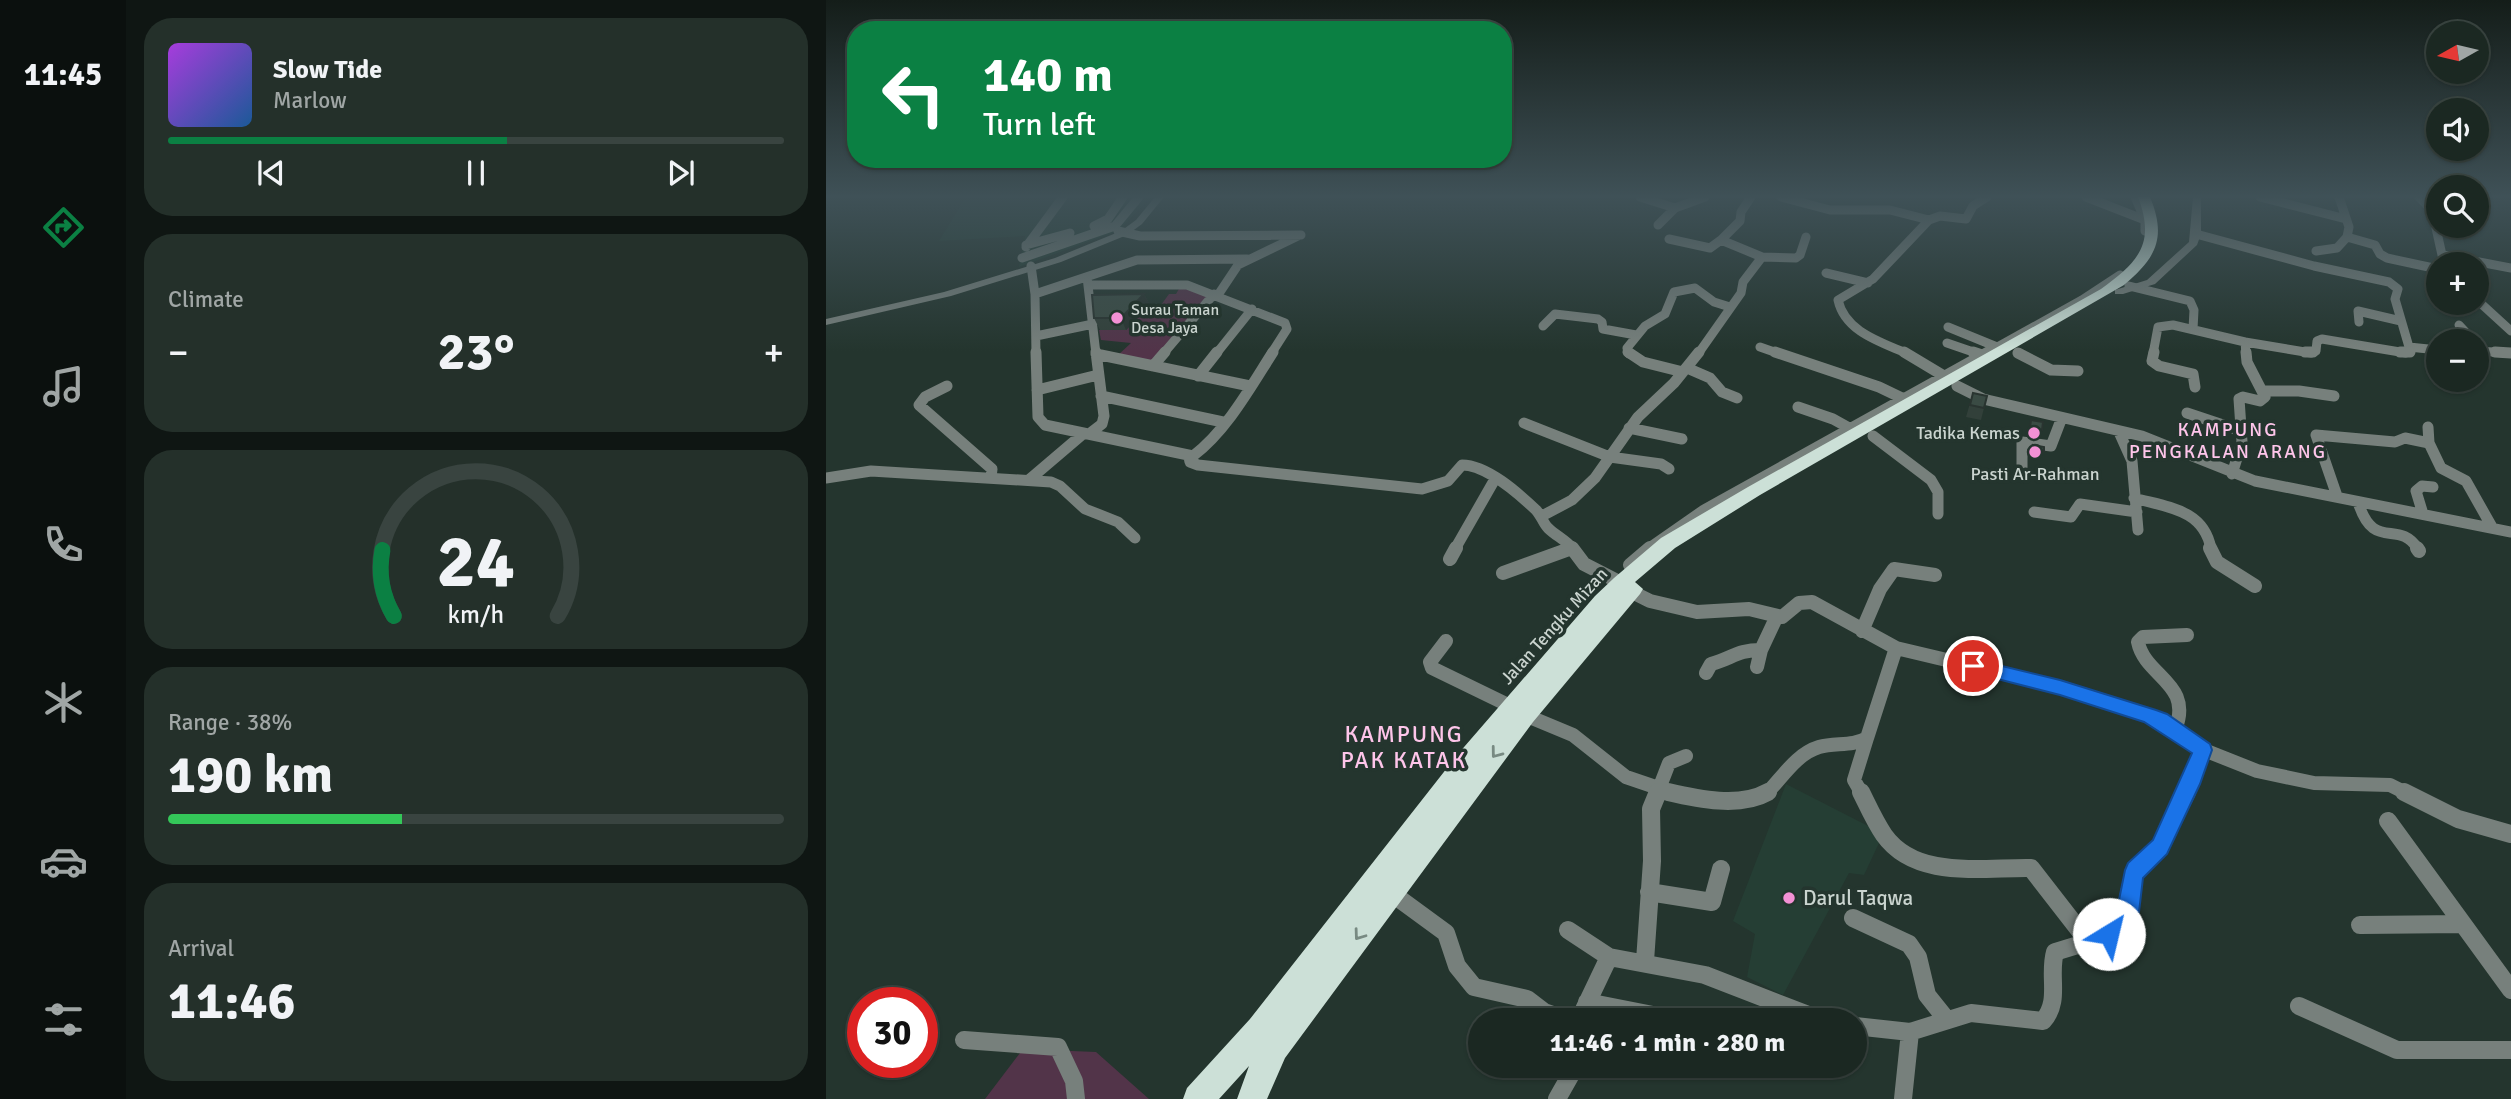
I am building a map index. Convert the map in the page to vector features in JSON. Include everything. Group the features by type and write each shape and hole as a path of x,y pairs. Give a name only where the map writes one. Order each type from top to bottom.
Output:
{"highway":[{"name":"Jalan Tengku Mizan","path":"1203,1094 1260,1029 1466,761 1602,601 1668,543 1754,491 2106,292 2138,268 2149,248"},
{"name":"Jalan Tengku Mizan","path":"1252,1099 1260,1075 1275,1048 1622,584 1873,436 1950,381 2018,353 2128,289 2144,275 2158,257 2160,248"}],"street":[{"path":"1027,248 1027,266 1035,295 1038,417 1041,423 1189,457 1201,451 1223,422 1250,386 1287,327 1285,323 1252,309 1178,284 1088,284 1035,295"},
{"path":"1027,266 1066,248"},
{"path":"826,320 947,294 1076,248"},
{"path":"1027,266 1081,248"},
{"path":"1179,260 1188,248"},
{"path":"1153,366 1216,295 1236,268 1247,259 1271,248"},
{"path":"1741,248 1762,257 1796,258 1802,248"},
{"path":"1901,248 1868,282 1840,297 1837,304 1843,317 1880,342 1917,359 1983,399 2165,443 2232,474 2255,481 2511,532"},
{"path":"1203,1094 1237,1036 1504,703 1557,640 1622,584 1647,550 1704,510 1904,399 1950,381 1982,355 2082,300 2122,274 2142,248"},
{"path":"2128,289 2151,282 2188,248"},
{"path":"2195,387 2193,374 2159,366 2152,357 2158,327 2166,324 2245,342 2311,353 2316,351 2317,341 2322,339 2410,352 2395,299 2398,289 2388,281 2299,263 2247,248"},
{"path":"2316,251 2330,248"},
{"path":"2377,248 2387,258 2426,266"},
{"path":"1542,516 1577,496 1629,428 1685,370 1741,293 1744,279 1762,257"},
{"path":"1088,284 1137,260 1247,259"},
{"path":"2489,265 2511,268"},
{"path":"1826,273 1868,282"},
{"path":"1088,284 1166,292"},
{"path":"1030,479 1086,433 1102,424 1104,416 1088,284"},
{"path":"1730,307 1714,302 1695,288 1677,290 1672,294 1662,318 1645,326 1627,348 1628,353 1643,362 1710,378 1722,392 1737,398"},
{"path":"2128,289 2190,301 2194,310 2193,329"},
{"path":"1198,376 1252,309"},
{"path":"2359,321 2358,311 2401,321"},
{"path":"2489,311 2511,331"},
{"path":"1543,326 1555,314 1601,320 1603,329 1636,335"},
{"path":"1036,336 1093,324"},
{"path":"2459,325 2461,329"},
{"path":"1948,327 1997,346"},
{"path":"1964,333 1952,344 1982,355"},
{"path":"2232,474 2242,442 2239,399 2264,400 2263,391 2246,362 2245,342"},
{"path":"1760,347 1879,387 1904,399"},
{"path":"2409,347 2426,349"},
{"path":"2489,352 2511,353"},
{"path":"2018,353 2051,370 2078,371"},
{"path":"1097,354 1250,386"},
{"path":"1037,390 1098,374"},
{"path":"947,386 925,397 919,405 992,469 991,477"},
{"path":"2263,391 2299,391 2334,396"},
{"path":"1101,396 1223,422"},
{"path":"1798,407 1833,419 1851,429"},
{"path":"2187,413 2241,431"},
{"path":"2022,471 2020,443 2028,441 2051,446 2061,420"},
{"path":"1524,424 1609,457 1661,464 1669,468"},
{"path":"2428,426 2429,443 2441,468 2466,481 2492,527"},
{"path":"1629,428 1682,439"},
{"path":"2119,432 2132,461 2138,530"},
{"path":"2337,496 2316,435 2395,442 2405,438 2429,443"},
{"path":"1873,436 1908,464 1921,470 1936,485 1938,514"},
{"path":"1189,457 1190,462 1198,465 1422,489 1448,481 1466,464 1473,465 1542,516 1549,529 1573,548 1584,564 1650,601 1697,611 1749,609 1777,616 1785,616 1799,603 1808,601 1896,648 2060,687 2149,715 2203,750 2257,771 2300,782 2390,785 2458,819 2511,834"},
{"path":"826,478 871,471 1030,479 1060,486 1085,509 1118,522 1135,538"},
{"path":"1450,559 1495,479"},
{"path":"2423,513 2416,491 2421,486 2433,487"},
{"path":"2134,498 2191,514 2209,539 2211,552 2217,562 2255,586"},
{"path":"2358,502 2366,523 2371,528 2405,536 2413,540 2419,551"},
{"path":"2034,512 2071,517 2080,505 2085,504 2137,512"},
{"path":"1503,573 1573,548"},
{"path":"1862,631 1878,593 1894,569 1935,575"},
{"path":"1757,667 1761,650 1777,616"},
{"path":"2175,730 2180,716 2176,690 2142,655 2138,642 2143,637 2187,635"},
{"path":"1446,640 1430,662 1432,668 1504,703"},
{"path":"1896,648 1854,780 1885,836 1904,855 1936,867 2031,868 2090,944"},
{"path":"1706,673 1711,664 1730,659 1741,650 1761,650"},
{"path":"1525,715 1577,737 1625,776 1660,790 1729,800 1756,799 1766,794 1812,750 1832,745 1853,746 1867,738"},
{"path":"1867,1027 1910,1032 1971,1013 1986,1012 2035,1022 2043,1021 2051,1014 2054,1005 2052,959 2055,952 2090,944 2109,934 2123,921 2128,912 2132,877 2160,847 2203,750"},
{"path":"1645,961 1650,892 1651,808 1669,763 1686,757"},
{"path":"2388,821 2511,990"},
{"path":"1650,892 1712,902 1721,869"},
{"path":"1390,892 1446,933 1457,966 1474,987 1527,999 1539,1008"},
{"path":"1853,918 1909,944 1915,950 1927,995 1947,1020"},
{"path":"2360,925 2463,924"},
{"path":"1568,930 1609,957 1645,961 1726,982 1784,1008"},
{"path":"1584,1008 1609,957"},
{"path":"1587,1002 1617,1008"},
{"path":"2299,1006 2397,1050 2511,1050"},
{"path":"1903,1099 1910,1032"},
{"path":"964,1040 1058,1047 1074,1081 1076,1099"},
{"path":"1558,1099 1569,1078"}],"shaded area":[{"path":"1023,248 1070,248 1019,267"},
{"path":"1180,287 1210,296 1152,363 1117,356 1131,343 1101,340 1099,330 1126,330 1150,305 1161,305 1169,294 1176,294"},
{"name":"Darul Taqwa","path":"1786,784 1872,828 1879,843 1864,875 1849,873 1783,995 1747,977 1755,934 1733,921"},
{"path":"1023,1049 1096,1052 1149,1099 985,1099"}],"building":[{"path":"1144,294 1121,318 1094,318 1092,295"},
{"path":"1973,393 1987,396 1984,408 1970,405"},
{"path":"2031,420 2043,422 2042,430 2030,428"},
{"path":"2033,445 2044,447 2044,451 2033,449"}],"place":[{"name":"Surau Taman Desa Jaya","path":"1117,318"},
{"name":"Tadika Kemas","path":"2034,433"},
{"name":"Pasti Ar-Rahman","path":"2035,452"},
{"name":"Darul Taqwa","path":"1789,898"}],"district":[{"name":"KAMPUNG PENGKALAN ARANG","path":"2228,440"},
{"name":"KAMPUNG PAK KATAK","path":"1404,747"}],"route":[{"path":"1973,666 2060,687 2149,715 2203,750 2160,847 2132,877 2128,912 2118,928 2109,934"}]}
